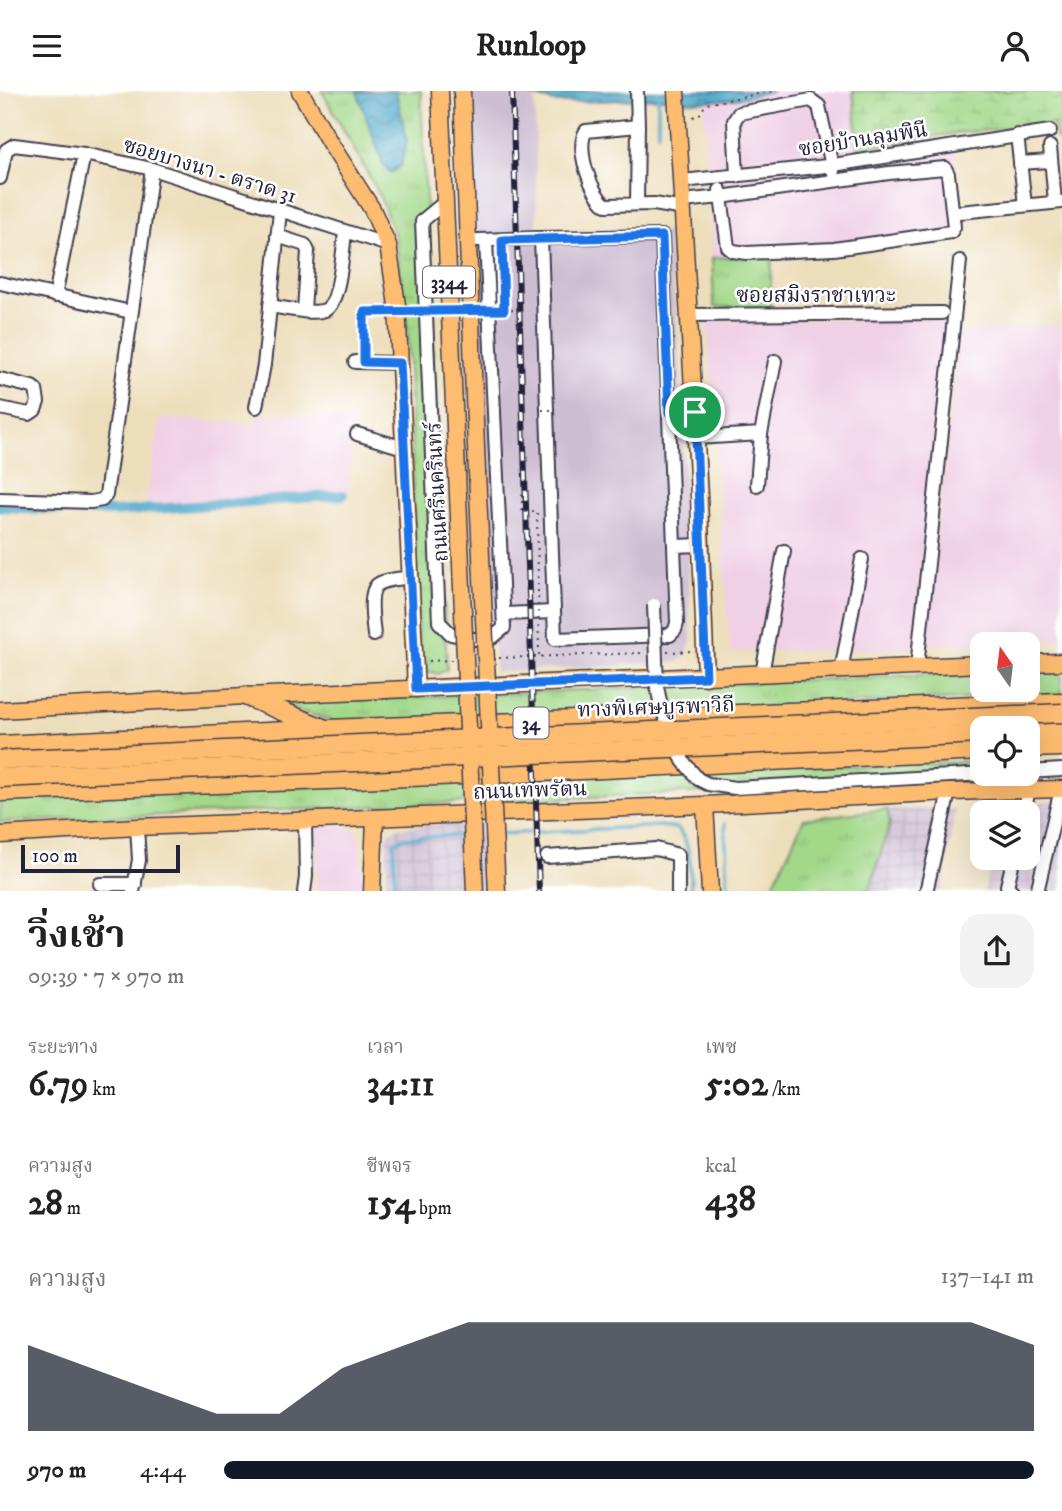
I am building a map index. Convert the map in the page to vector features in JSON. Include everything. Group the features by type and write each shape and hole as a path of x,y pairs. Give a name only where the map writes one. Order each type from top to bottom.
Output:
{"highway":[{"path":"245,696 327,730"},
{"name":"34","path":"0,745 1062,702"},
{"name":"ทางพิเศษบูรพาวิถี","path":"0,760 1062,713"},
{"path":"1040,731 1062,730"},
{"name":"ทางพิเศษบูรพาวิถี","path":"0,778 970,735"},
{"path":"1040,742 1062,741"},
{"path":"0,791 970,745"},
{"path":"1040,748 1062,747"},
{"name":"ถนนเทพรัตน","path":"0,791 519,773 970,752"}],"main road":[{"path":"300,91 372,209 388,245 397,305 416,689"},
{"name":"ถนนศรีนครินทร์","path":"440,91 475,891"},
{"name":"ถนนศรีนครินทร์","path":"462,91 497,891"},
{"path":"677,105 702,545 706,677"},
{"path":"1040,662 1062,661"},
{"name":"34","path":"0,710 245,696 970,665"},
{"name":"ถนนเทพรัตน","path":"0,835 1061,789"},
{"path":"705,805 710,891"},
{"path":"372,891 374,819"}],"street":[{"path":"637,97 637,204"},
{"path":"737,176 734,121 739,113 806,100 815,101 819,106 835,181"},
{"path":"638,127 590,129 583,136 582,154 588,175 601,202 606,205 684,205 721,197 942,168 947,170 954,227 951,232 834,249 740,253 728,247 721,197 718,178"},
{"name":"ซอยบ้านลุมพินี","path":"682,181 831,165 1050,131"},
{"path":"1017,135 1025,205"},
{"name":"ซอยบางนา - ตราด 31","path":"0,178 6,150 14,145 84,154 152,169 388,245"},
{"path":"960,212 1058,202 1050,148"},
{"path":"55,296 84,154"},
{"path":"887,155 889,173"},
{"path":"1020,163 1051,161"},
{"path":"0,499 102,500 106,495 152,169"},
{"path":"445,202 422,221 439,622 451,634 474,639 492,638 504,628 486,240"},
{"path":"256,407 264,365 280,211"},
{"path":"270,306 326,310 333,304 345,232"},
{"path":"277,236 305,245 308,251 304,310"},
{"path":"467,241 541,238 662,236 677,623 675,631 670,635 555,639 541,238"},
{"path":"917,667 960,261"},
{"path":"0,282 131,312"},
{"name":"ซอยสมิงราชาเทวะ","path":"690,314 942,313"},
{"path":"757,485 761,434 775,361"},
{"path":"359,362 400,363"},
{"path":"0,380 32,387 36,390 38,402 35,410 29,414 0,408"},
{"path":"669,412 695,412"},
{"path":"357,433 404,448"},
{"path":"696,438 761,434"},
{"path":"674,546 702,545"},
{"path":"762,674 784,551"},
{"path":"841,671 862,559"},
{"path":"374,635 372,593 376,586 410,577"},
{"path":"654,605 657,687 662,710 683,761 698,779 708,784 734,788 970,775"},
{"path":"504,614 554,613"},
{"path":"1040,772 1062,771"},
{"path":"1037,891 1061,789"},
{"path":"1027,800 1029,790"},
{"path":"926,891 949,792"},
{"path":"304,891 305,822"},
{"path":"100,884 134,888 139,860 137,827"},
{"path":"547,857 656,849 678,855 678,891"},
{"path":"1011,870 1007,886 1013,891"}],"path":[{"path":"677,105 699,115 706,104 773,91"},
{"path":"502,240 504,310"},
{"path":"359,362 364,312 518,310 518,332"},
{"path":"542,410 554,410"},
{"path":"522,494 522,512 537,511 540,656"},
{"path":"497,658 589,655"}],"shaded area":[{"path":"472,91 513,91 535,98 537,232 614,229 668,232 680,363 691,641 686,655 677,662 495,672"},
{"path":"778,91 853,91 862,168 956,152 956,238 848,251 712,258 704,103"},
{"path":"947,319 913,649 730,652 707,320"},
{"path":"1062,325 1062,639 1040,640 1040,632 970,632 970,643 929,645 925,642 960,331"},
{"path":"259,413 353,419 348,493 145,507 160,418 256,424"},
{"path":"1062,801 1062,891 984,891 989,870 1040,870 1040,802"},
{"path":"887,809 955,809 942,891 869,891 890,823"},
{"path":"481,822 484,891 387,891 387,839 390,832 397,828"},
{"path":"317,825 349,827 356,831 360,841 363,891 316,891"}],"green space":[{"path":"322,91 421,91 447,669 438,674 427,671 419,661 408,335 396,239 379,194"},
{"path":"853,91 1062,91 1062,138 1056,139 1053,124 955,133 859,149"},
{"path":"772,255 770,308 714,307 712,258"},
{"path":"1062,669 1062,695 1040,696 1040,670"},
{"path":"970,673 970,699 340,724 289,707 290,703"},
{"path":"970,761 970,781 0,822 0,799"},
{"path":"887,809 890,823 869,891 770,891 804,819"}],"water":[{"path":"396,91 407,141 401,166 391,173 383,164 357,92"},
{"path":"513,91 773,91 736,99 692,102 665,98 558,103"}],"waterway":[{"path":"658,91 658,133"},
{"path":"0,507 115,512 343,495"},
{"path":"725,824 728,891"},
{"path":"500,834 660,826 677,828 688,849 691,891"},
{"path":"395,891 394,843 403,838 468,835"}],"railway":[{"path":"512,91 539,891"}],"route":[{"path":"662,236 669,412 695,412 706,677 416,689 400,363 364,362 364,312 504,310 502,240 662,236"}]}
